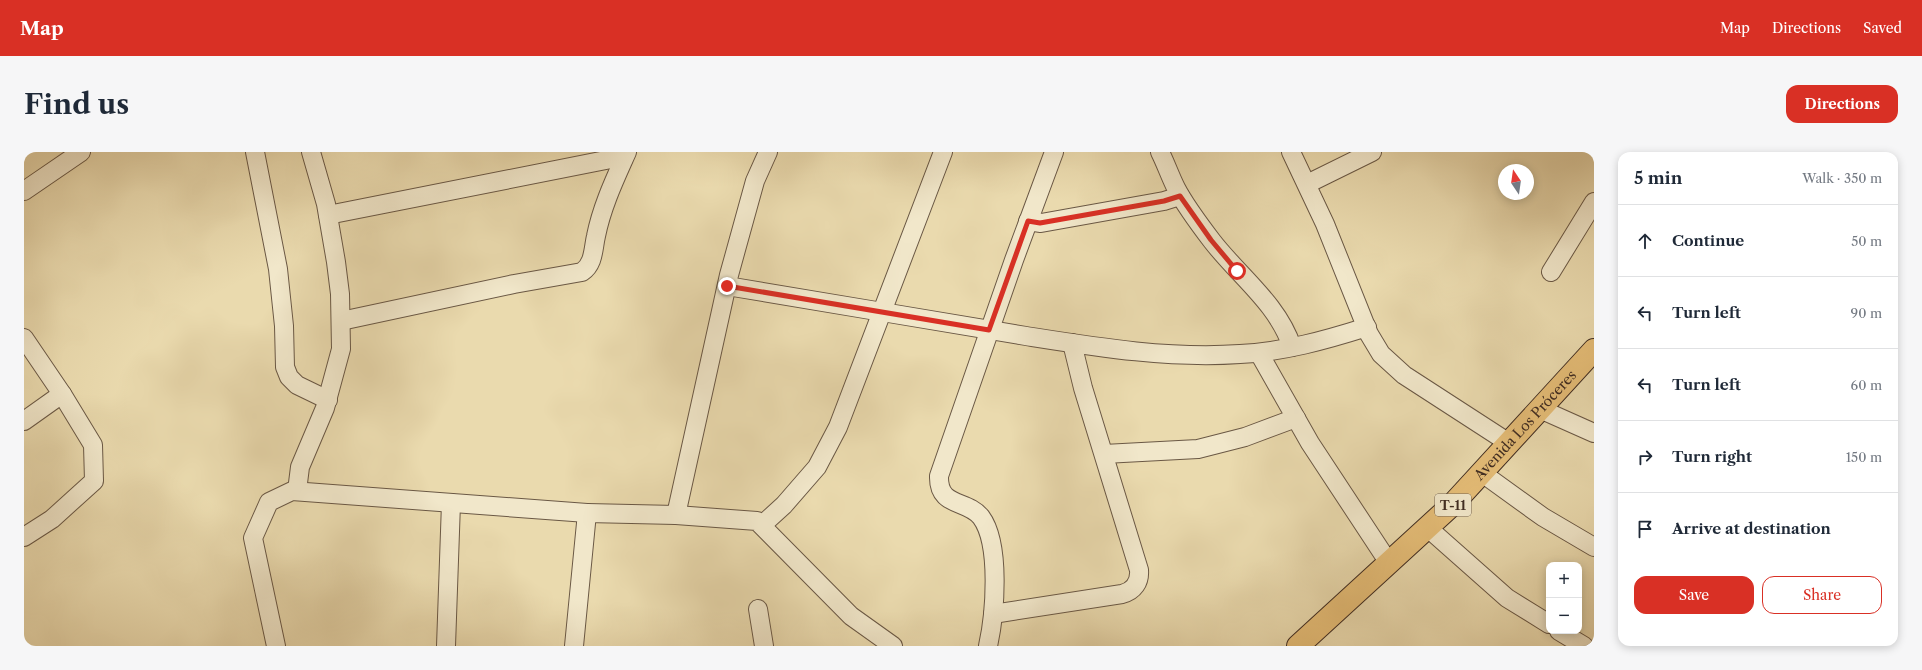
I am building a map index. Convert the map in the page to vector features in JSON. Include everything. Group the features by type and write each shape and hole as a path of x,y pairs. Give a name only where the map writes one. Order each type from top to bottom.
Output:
{"highway":[{"name":"Avenida Los Próceres","path":"1298,646 1452,505 1594,350"}],"street":[{"path":"24,191 81,152"},
{"path":"255,152 278,269 284,326 285,367 289,377 297,385 328,400"},
{"path":"298,491 300,467 328,400 341,349 338,275 328,215 311,152"},
{"path":"676,515 727,286 755,181 768,152"},
{"path":"762,525 788,500 817,467 847,406 943,152"},
{"path":"988,646 993,614 994,566 988,529 977,512 948,499 942,491 938,481 940,470 989,330 1054,152"},
{"path":"1160,152 1180,196 1230,264 1259,294 1277,316 1288,335 1292,347"},
{"path":"1291,152 1307,184 1343,266 1367,327 1378,349 1395,369 1509,443"},
{"path":"1307,184 1372,152"},
{"path":"341,321 514,284 582,272 587,269 592,261 601,213 626,156"},
{"path":"328,215 626,156"},
{"path":"1028,221 1040,223 1164,201 1180,196"},
{"path":"1551,272 1594,202"},
{"path":"727,286 1072,343 1193,355 1259,353 1292,347 1367,327"},
{"path":"24,338 62,394 93,445 94,481 52,519 24,537"},
{"path":"993,614 1122,594 1130,591 1136,584 1139,570 1083,388 1072,343"},
{"path":"1259,353 1310,442 1389,563"},
{"path":"24,421 62,394"},
{"path":"1540,409 1594,433"},
{"path":"1104,454 1198,449 1245,437 1296,418"},
{"path":"1482,473 1543,517 1594,547"},
{"path":"276,646 253,538 269,502 292,490 587,513 676,515 757,521 851,616 893,646"},
{"path":"446,646 451,503"},
{"path":"574,646 587,513"},
{"path":"1428,528 1507,598 1546,622"},
{"path":"758,609 764,646"},
{"path":"1564,634 1584,646"}],"route":[{"path":"727,286 989,330 1028,221 1040,223 1164,201 1180,196 1211,240 1237,271"}]}
